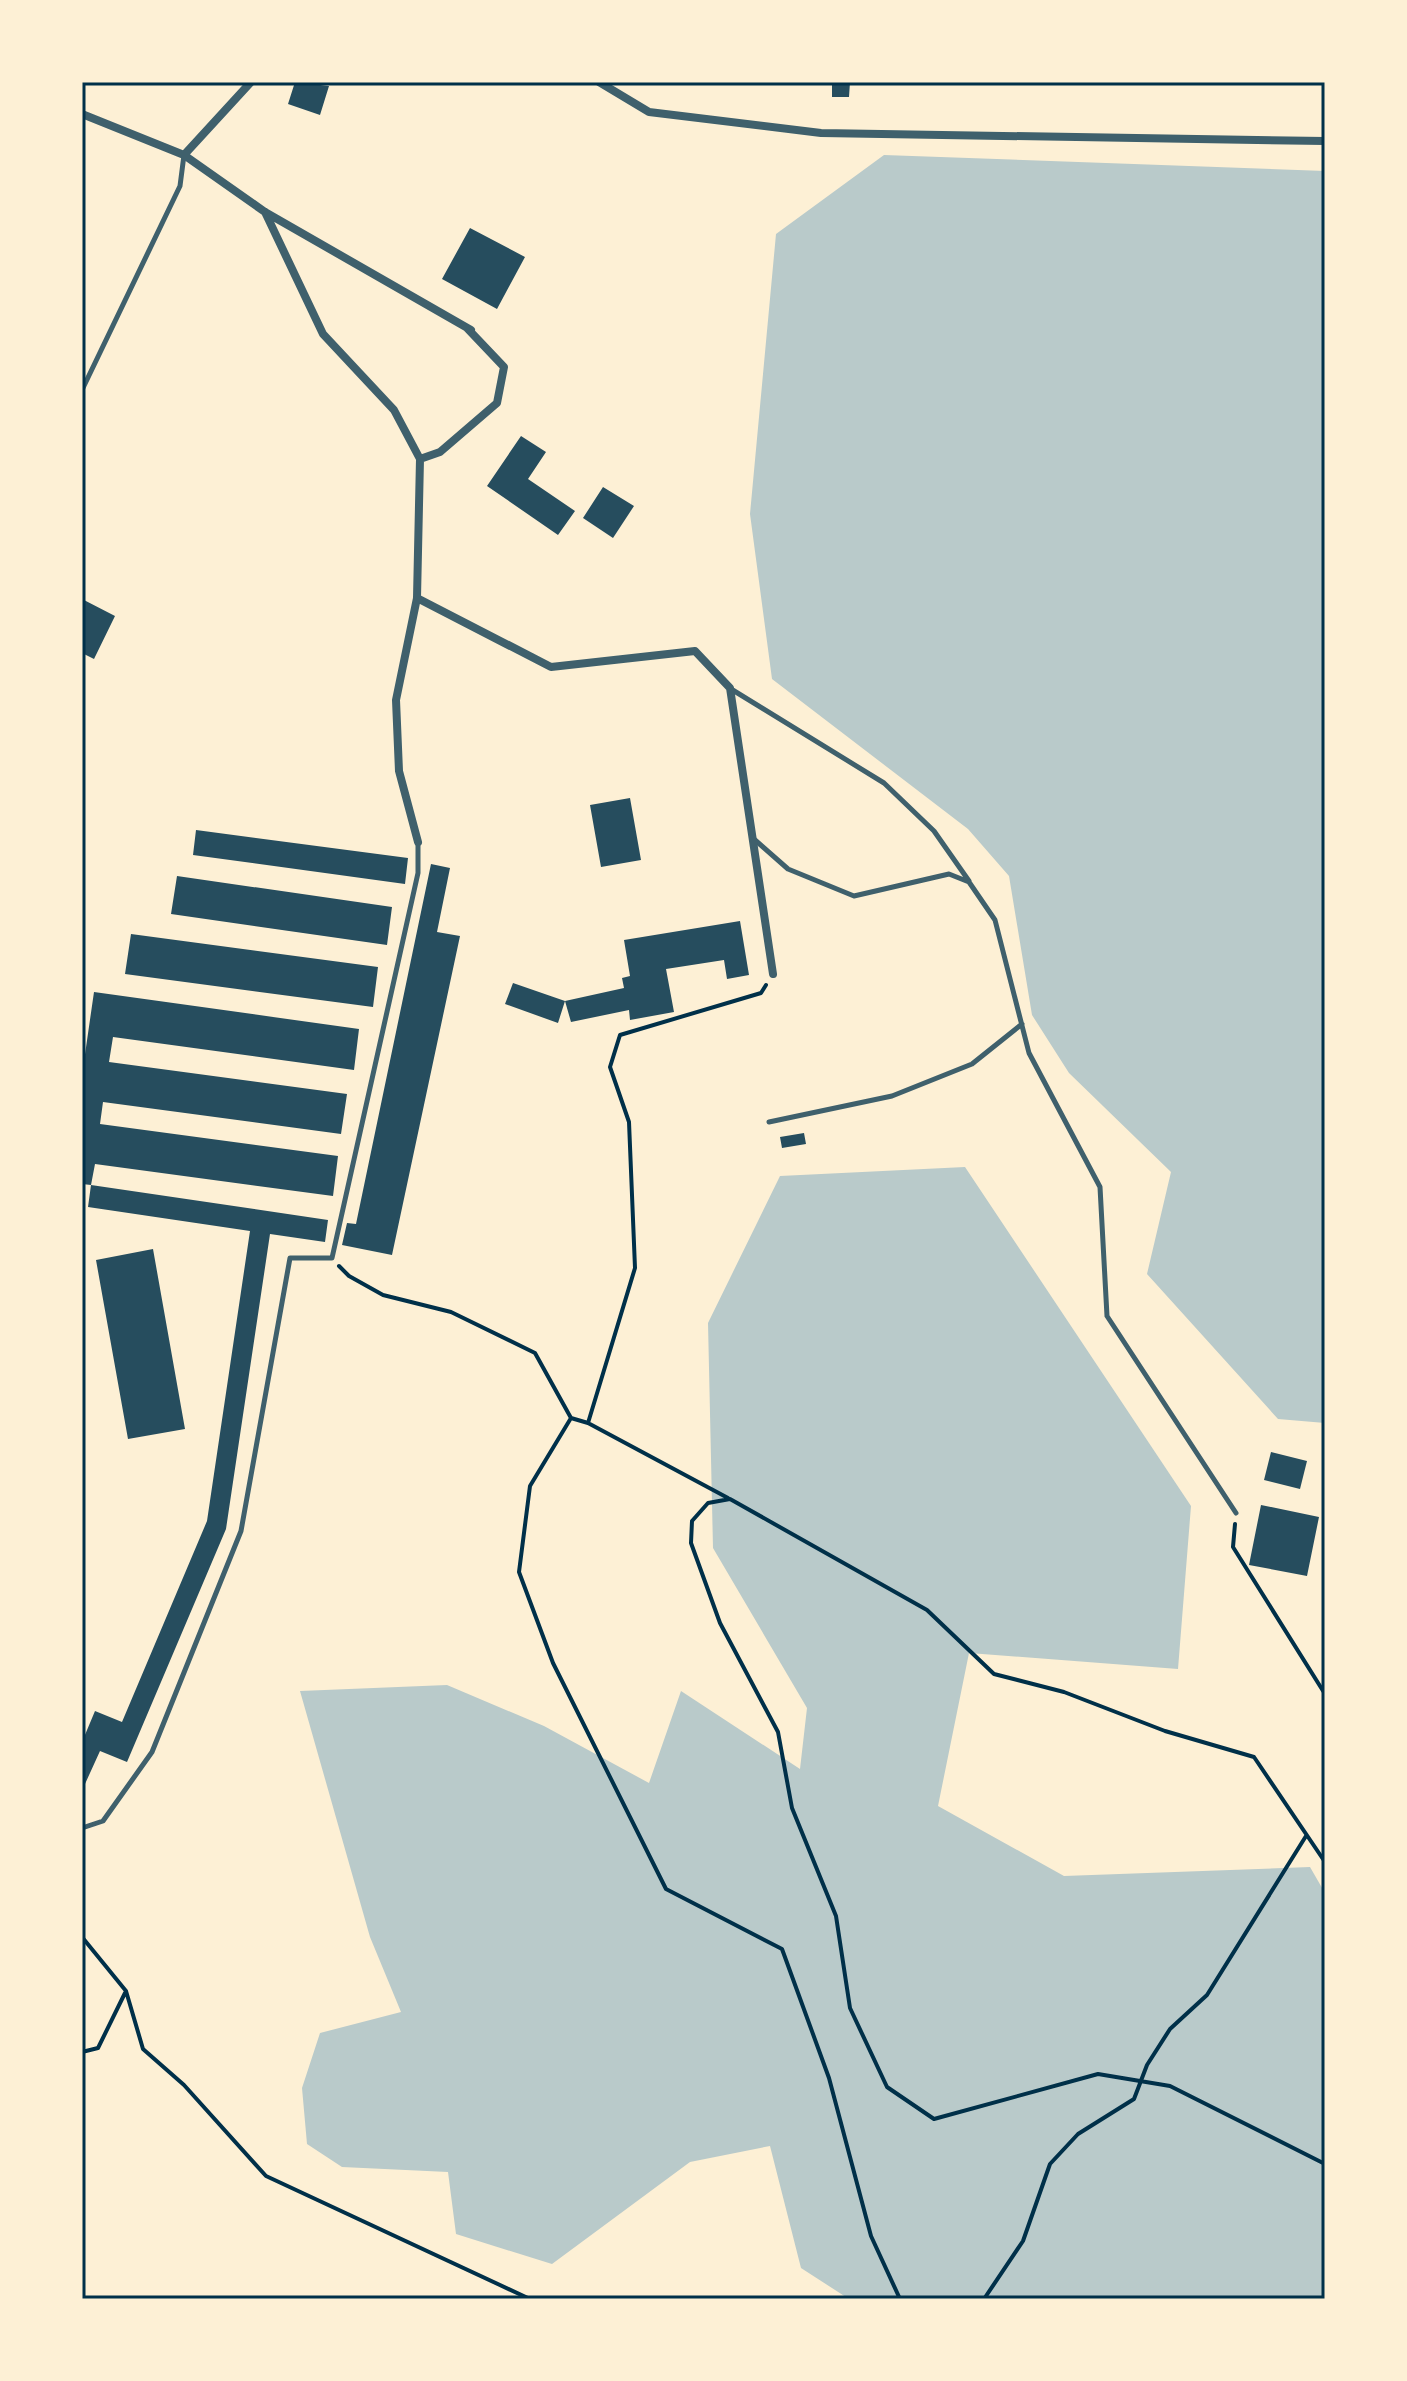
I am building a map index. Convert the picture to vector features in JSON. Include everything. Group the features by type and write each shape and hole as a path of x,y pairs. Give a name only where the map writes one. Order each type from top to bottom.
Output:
{"street":[{"path":"184,155 251,82"},
{"path":"599,82 649,112 821,133 1325,141"},
{"path":"82,114 184,155 265,212 471,330"},
{"path":"265,212 323,334 394,410 420,459 417,598 396,700 399,771 418,842"},
{"path":"417,598 551,667 695,651 730,688 773,974"}],"lane":[{"path":"82,390 180,186 184,155"},
{"path":"420,459 440,452 497,403 504,367 471,330"},
{"path":"730,688 884,783 934,831 995,920 1029,1053 1100,1187 1107,1316 1236,1513"},
{"path":"752,836 788,869 854,896 949,874 969,882"},
{"path":"82,1828 103,1821 152,1752 241,1531 290,1258 332,1258 418,873 418,842"},
{"path":"769,1122 892,1096 972,1064 1022,1024"}],"path":[{"path":"588,1423 635,1268 629,1122 610,1067 620,1035 761,993 773,974"},
{"path":"332,1258 349,1276 383,1295 451,1312 535,1353 571,1418 588,1423 730,1499 927,1610 994,1674 1064,1692 1165,1731 1254,1757 1325,1862"},
{"path":"571,1418 530,1486 519,1572 553,1663 666,1889 782,1949 829,2078 871,2236 900,2299"},
{"path":"730,1499 708,1503 692,1521 691,1543 720,1623 778,1732 792,1808 836,1916 850,2008 887,2087 934,2119 1098,2074 1170,2086 1325,2164"},
{"path":"1236,1513 1233,1547 1325,1694"},
{"path":"984,2299 1023,2241 1050,2164 1078,2134 1134,2099 1154,2053 1170,2029 1207,1995 1306,1836"},
{"path":"82,1937 126,1991 143,2049 184,2085 266,2176 530,2299"},
{"path":"82,2052 98,2048 126,1991"}],"shaded area":[{"path":"884,155 1325,171 1325,1423 1278,1419 1147,1274 1171,1172 1069,1073 1032,1015 1009,876 968,829 772,679 750,514 776,234"},
{"path":"965,1167 1191,1506 1178,1669 969,1653 938,1806 1064,1876 1310,1867 1325,1893 1325,2299 849,2299 801,2268 770,2146 690,2162 552,2264 456,2234 448,2172 342,2167 307,2144 302,2088 320,2033 401,2012 370,1937 300,1691 447,1685 544,1726 649,1783 681,1691 800,1769 807,1708 713,1548 708,1323 780,1176"}],"building":[{"path":"295,82 329,86 320,115 288,104"},
{"path":"832,82 850,82 849,97 832,97"},
{"path":"470,228 525,257 497,309 442,279"},
{"path":"521,436 546,452 528,479 575,511 558,535 487,486"},
{"path":"603,487 634,506 613,538 583,518"},
{"path":"82,599 115,616 94,659 82,653"},
{"path":"630,798 641,860 601,867 590,805"},
{"path":"196,830 408,858 405,884 193,855"},
{"path":"431,864 450,868 437,932 460,936 392,1255 342,1245 347,1223 356,1224"},
{"path":"177,876 392,907 387,945 171,914"},
{"path":"740,921 749,975 727,979 724,960 666,969 674,1012 630,1020 629,1010 571,1022 565,1001 624,988 622,978 630,976 624,940"},
{"path":"131,934 378,967 373,1007 125,974"},
{"path":"513,983 565,1001 558,1023 505,1004"},
{"path":"94,992 359,1029 354,1070 113,1037 109,1062 347,1094 341,1134 103,1102 100,1124 338,1156 333,1196 95,1164 91,1185 82,1184 82,1075"},
{"path":"804,1133 806,1144 782,1148 780,1137"},
{"path":"91,1185 328,1220 325,1242 270,1234 226,1529 127,1762 100,1751 85,1784 82,1783 82,1742 95,1711 122,1722 207,1521 250,1231 88,1207"},
{"path":"153,1249 185,1429 128,1439 96,1260"},
{"path":"1271,1452 1307,1461 1300,1489 1264,1480"},
{"path":"1261,1505 1319,1517 1307,1576 1249,1565"}]}
